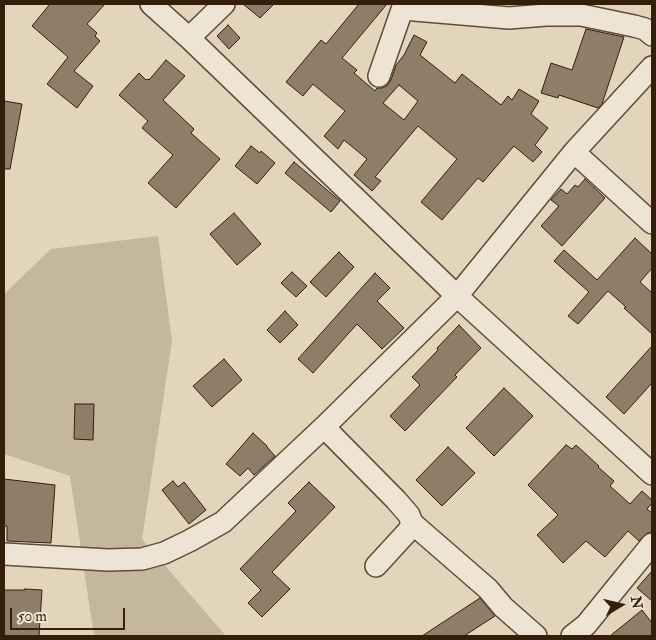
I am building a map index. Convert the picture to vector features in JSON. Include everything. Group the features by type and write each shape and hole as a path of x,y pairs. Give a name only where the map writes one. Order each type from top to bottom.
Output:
{"street":[{"path":"151,4 189,38 457,296 652,474"},
{"path":"189,38 224,4"},
{"path":"379,76 404,6 509,18 581,15 634,26 645,29 652,34"},
{"path":"4,554 108,560 142,559 164,553 223,522 324,427 457,296 574,152 652,68"},
{"path":"574,152 652,223"},
{"path":"324,427 396,500 409,515 412,523 488,589 503,607 536,636"},
{"path":"376,566 409,530 412,523"},
{"path":"572,636 586,625 652,544"}],"shaded area":[{"path":"158,236 172,341 142,539 226,636 94,636 70,476 4,454 4,294 51,249"}],"building":[{"path":"50,4 105,4 87,24 97,33 95,36 100,41 74,71 93,86 77,108 47,84 68,57 32,26"},
{"path":"243,4 274,4 260,18"},
{"path":"359,4 387,4 342,58 357,70 354,73 375,91 377,88 387,86 396,65 404,55 414,35 427,42 420,55 455,83 462,74 501,105 508,96 512,100 519,89 539,101 531,114 548,128 535,145 542,152 533,162 514,146 483,182 478,178 442,220 421,202 457,159 418,126 375,177 381,181 372,191 354,175 367,159 344,140 338,149 324,136 345,111 313,84 303,96 286,82 321,40 326,44","holes":["399,85 418,101 404,120 383,103"]},
{"path":"228,25 240,38 229,49 217,36"},
{"path":"586,29 624,37 602,104 598,108 559,95 558,98 541,93 551,63 572,70"},
{"path":"166,60 185,76 163,100 194,129 191,133 220,159 176,208 148,183 173,155 142,128 148,121 119,95 139,73 146,80 149,80"},
{"path":"4,101 22,104 10,169 4,169"},
{"path":"251,146 260,153 261,151 275,163 257,184 235,166"},
{"path":"294,162 340,201 331,212 285,173"},
{"path":"585,179 605,198 562,246 541,226 559,206 551,200 561,189 567,194 575,185 578,187"},
{"path":"234,213 261,244 237,265 210,234"},
{"path":"635,238 652,254 652,268 640,282 652,293 652,334 608,291 578,324 568,316 589,292 554,261 564,250 597,280"},
{"path":"339,252 354,267 326,297 310,282"},
{"path":"292,272 307,286 296,297 281,283"},
{"path":"375,273 390,288 377,301 404,328 382,349 357,324 313,373 298,359"},
{"path":"285,311 298,325 280,343 267,330"},
{"path":"459,325 481,348 455,375 457,377 405,431 390,416 420,385 412,377"},
{"path":"652,346 652,383 624,414 606,397"},
{"path":"224,359 242,380 212,407 193,386"},
{"path":"504,388 533,416 494,456 466,428"},
{"path":"75,404 94,404 93,440 74,439"},
{"path":"253,433 275,456 254,475 248,468 240,476 226,464"},
{"path":"566,445 572,449 576,445 599,466 614,481 610,486 630,504 642,491 652,500 647,509 652,513 652,532 647,533 639,541 628,531 605,557 586,541 563,563 537,535 558,515 528,485"},
{"path":"448,447 475,473 442,506 416,480"},
{"path":"4,479 55,485 51,543 7,541 7,526 4,526"},
{"path":"173,481 178,487 184,482 206,510 189,524 162,490"},
{"path":"309,482 335,507 272,572 290,589 262,617 248,603 261,590 240,569 296,511 288,503"},
{"path":"652,571 652,601 637,588"},
{"path":"4,590 42,590 39,636 4,636"},
{"path":"480,598 495,616 464,636 422,636"},
{"path":"642,610 652,623 652,636 610,636"}]}
